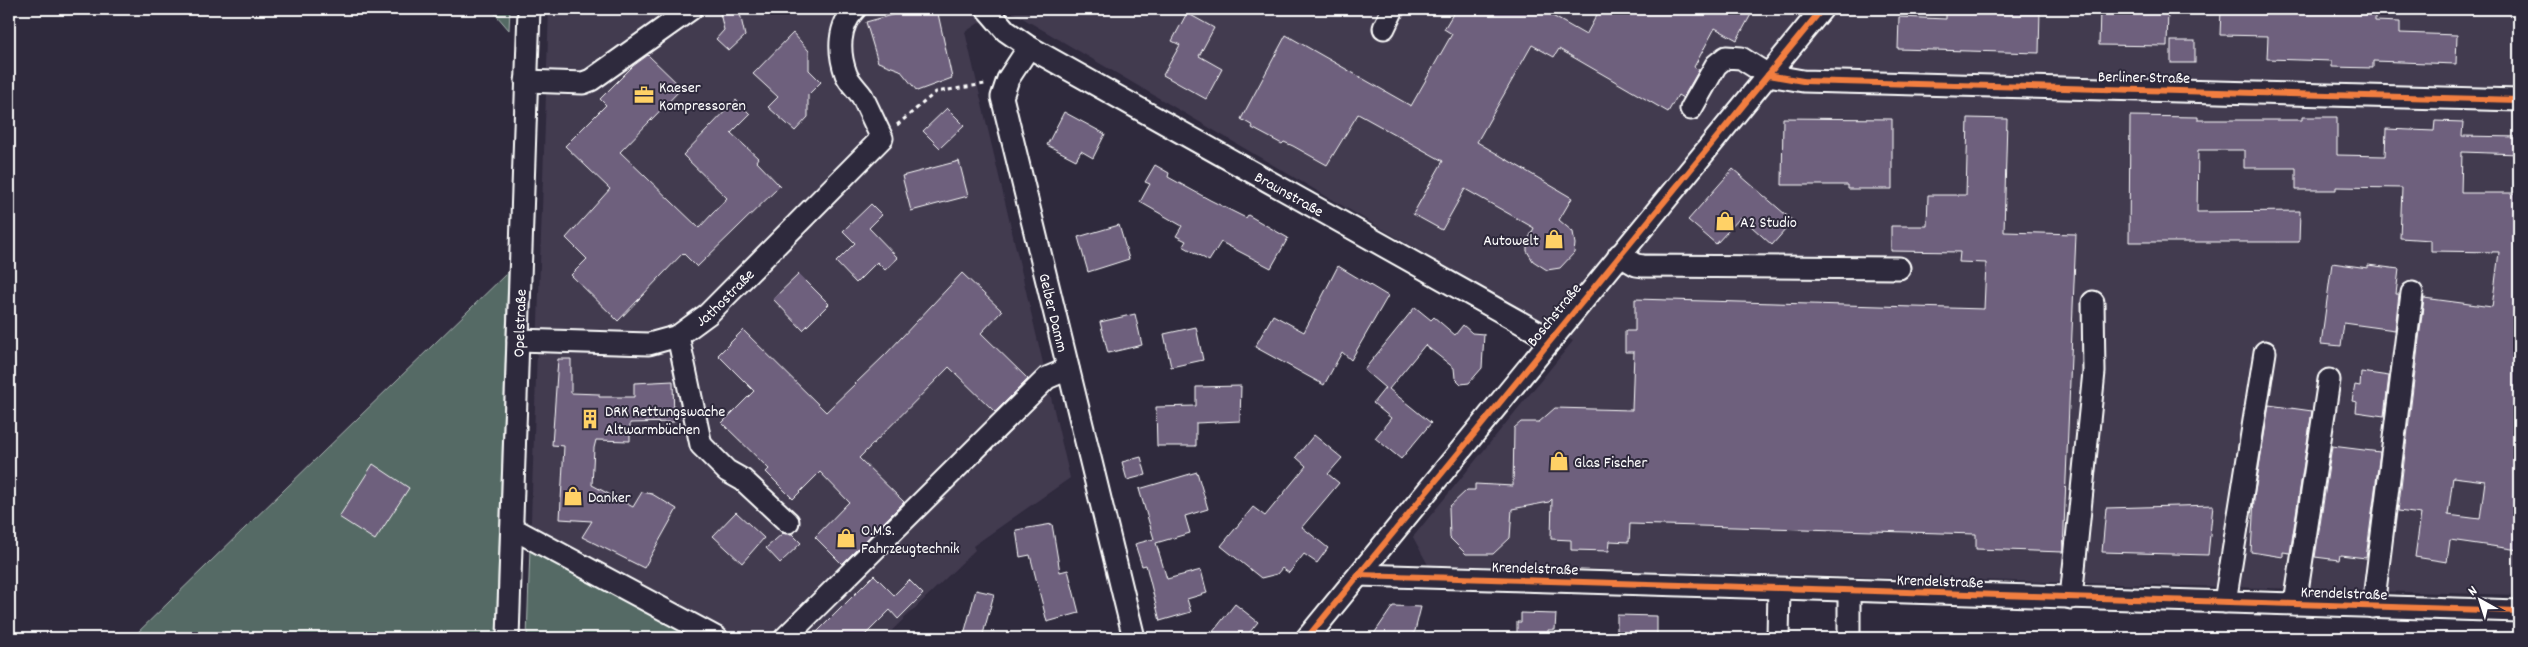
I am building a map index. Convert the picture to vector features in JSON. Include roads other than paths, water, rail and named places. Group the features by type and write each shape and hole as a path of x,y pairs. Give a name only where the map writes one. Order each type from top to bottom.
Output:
{"street":[{"name":"Opelstraße","path":"508,638 529,9"},
{"path":"526,81 583,83 591,80 691,9"},
{"name":"Jathostraße","path":"518,340 650,344 678,336 708,314 882,138 862,96 846,75 840,49 842,29 846,19 855,9"},
{"path":"987,9 1006,31 1029,47"},
{"path":"1384,28 1393,9"},
{"name":"Boschstraße","path":"1307,638 1822,9"},
{"name":"Gelber Damm","path":"1029,47 1008,79 1002,97 1134,638"},
{"name":"Braunstraße","path":"1029,47 1550,339"},
{"path":"1691,108 1716,66 1726,57 1740,58 1768,75"},
{"name":"Berliner Straße","path":"1768,75 1803,81 2519,100"},
{"path":"1619,255 1636,265 1643,266 1899,268"},
{"path":"2373,607 2412,293"},
{"path":"2071,598 2094,372 2093,302"},
{"path":"678,336 701,445 727,471 743,480 788,522"},
{"path":"2225,602 2265,352"},
{"path":"785,638 1047,378 1068,369"},
{"path":"2296,604 2329,380"},
{"path":"512,528 717,638"},
{"name":"Krendelstraße","path":"1359,575 2519,611"},
{"path":"1778,638 1779,589"},
{"path":"1849,638 1850,591"}],"place":[{"name":"Kaeser Kompressoren","path":"644,95"},
{"name":"A2 Studio","path":"1725,221"},
{"name":"Autowelt","path":"1554,239"},
{"name":"DRK Rettungswache Altwarmbüchen","path":"590,419"},
{"name":"Glas Fischer","path":"1559,461"},
{"name":"Danker","path":"573,496"},
{"name":"O.M.S. Fahrzeugtechnik","path":"846,538"}]}
